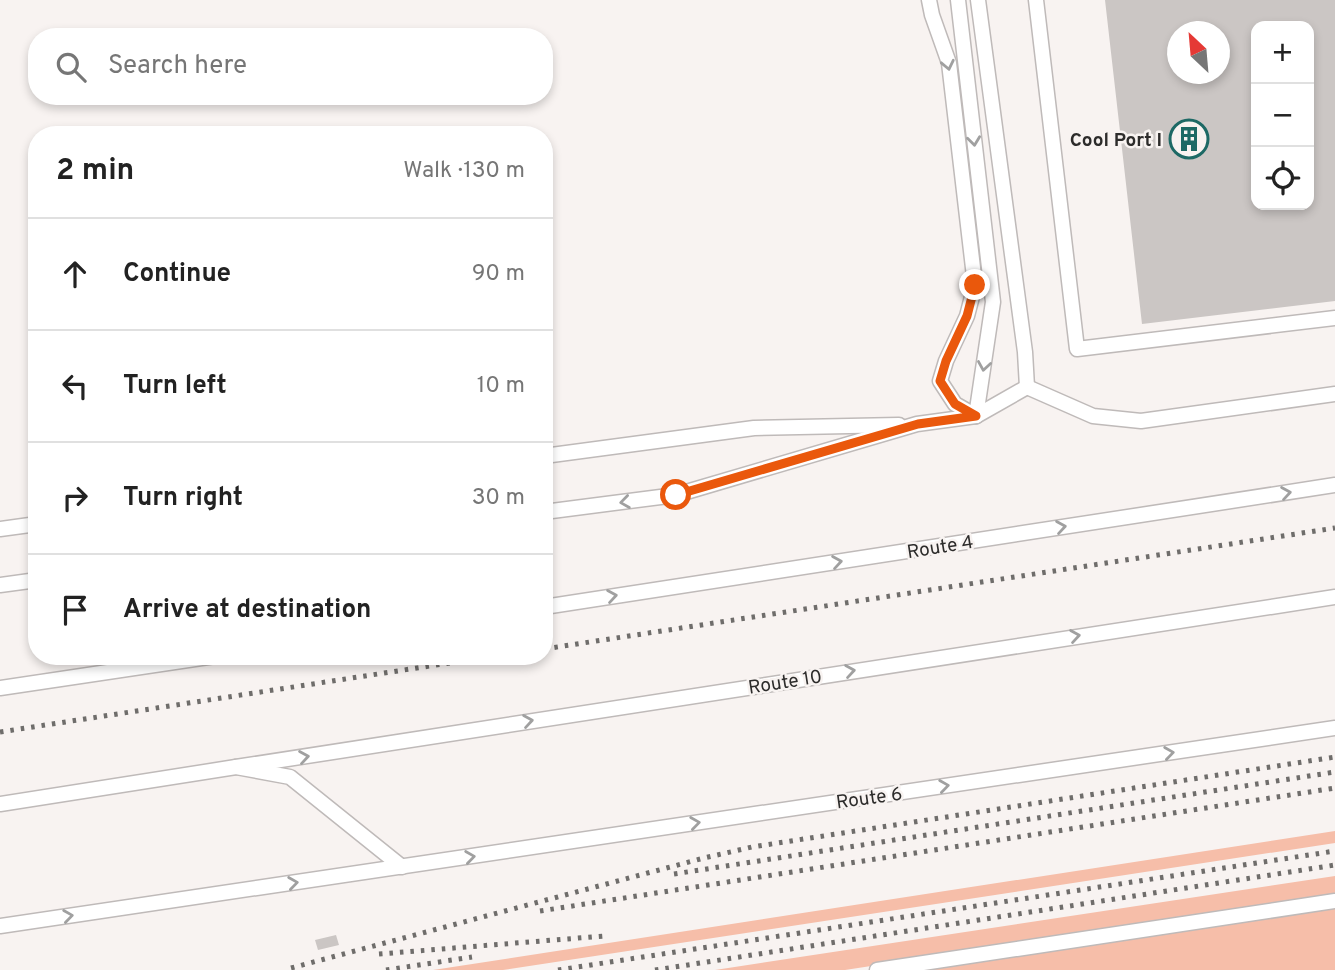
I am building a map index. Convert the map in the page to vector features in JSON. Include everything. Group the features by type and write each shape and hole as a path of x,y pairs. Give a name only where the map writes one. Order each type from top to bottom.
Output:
{"lane":[{"path":"929,0 949,63 975,285 967,316 946,361 940,381 955,404 976,416"},
{"path":"958,0 993,302 976,416"},
{"path":"978,0 1025,352 1027,387"},
{"path":"1039,3 1077,349 1335,318"},
{"path":"553,455 754,428 918,424 976,416 1027,387"},
{"path":"1027,387 1093,416 1141,421 1335,394"},
{"path":"553,511 676,495 918,424"},
{"name":"Route 4","path":"553,606 1335,485"},
{"path":"0,529 28,525"},
{"path":"0,585 28,581"},
{"name":"Route 10","path":"0,804 1335,597"},
{"path":"0,688 155,665"},
{"name":"Route 6","path":"0,926 1335,728"},
{"path":"236,767 290,777 402,867"},
{"path":"877,970 1335,901"}],"shaded area":[{"path":"1335,831 1335,843 503,970 433,970"},
{"path":"1335,876 1335,895 845,970 715,970"},
{"path":"1335,906 1335,970 912,970"}],"building":[{"name":"Cool Port I","path":"1105,0 1335,0 1335,301 1142,324"},
{"path":"336,935 339,945 318,950 315,940"}],"railway":[{"path":"553,648 1335,528"},
{"path":"0,732 436,665"},
{"path":"291,968 752,847 1335,757"},
{"path":"674,874 1335,772"},
{"path":"540,911 1335,788"},
{"path":"558,970 1335,851"},
{"path":"655,970 1335,865"},
{"path":"379,954 604,936"},
{"path":"386,970 472,957"}],"place":[{"name":"Cool Port I","path":"1189,139"}],"route":[{"path":"676,495 918,424 976,416 955,404 940,381 946,361 967,316 975,285"}]}
